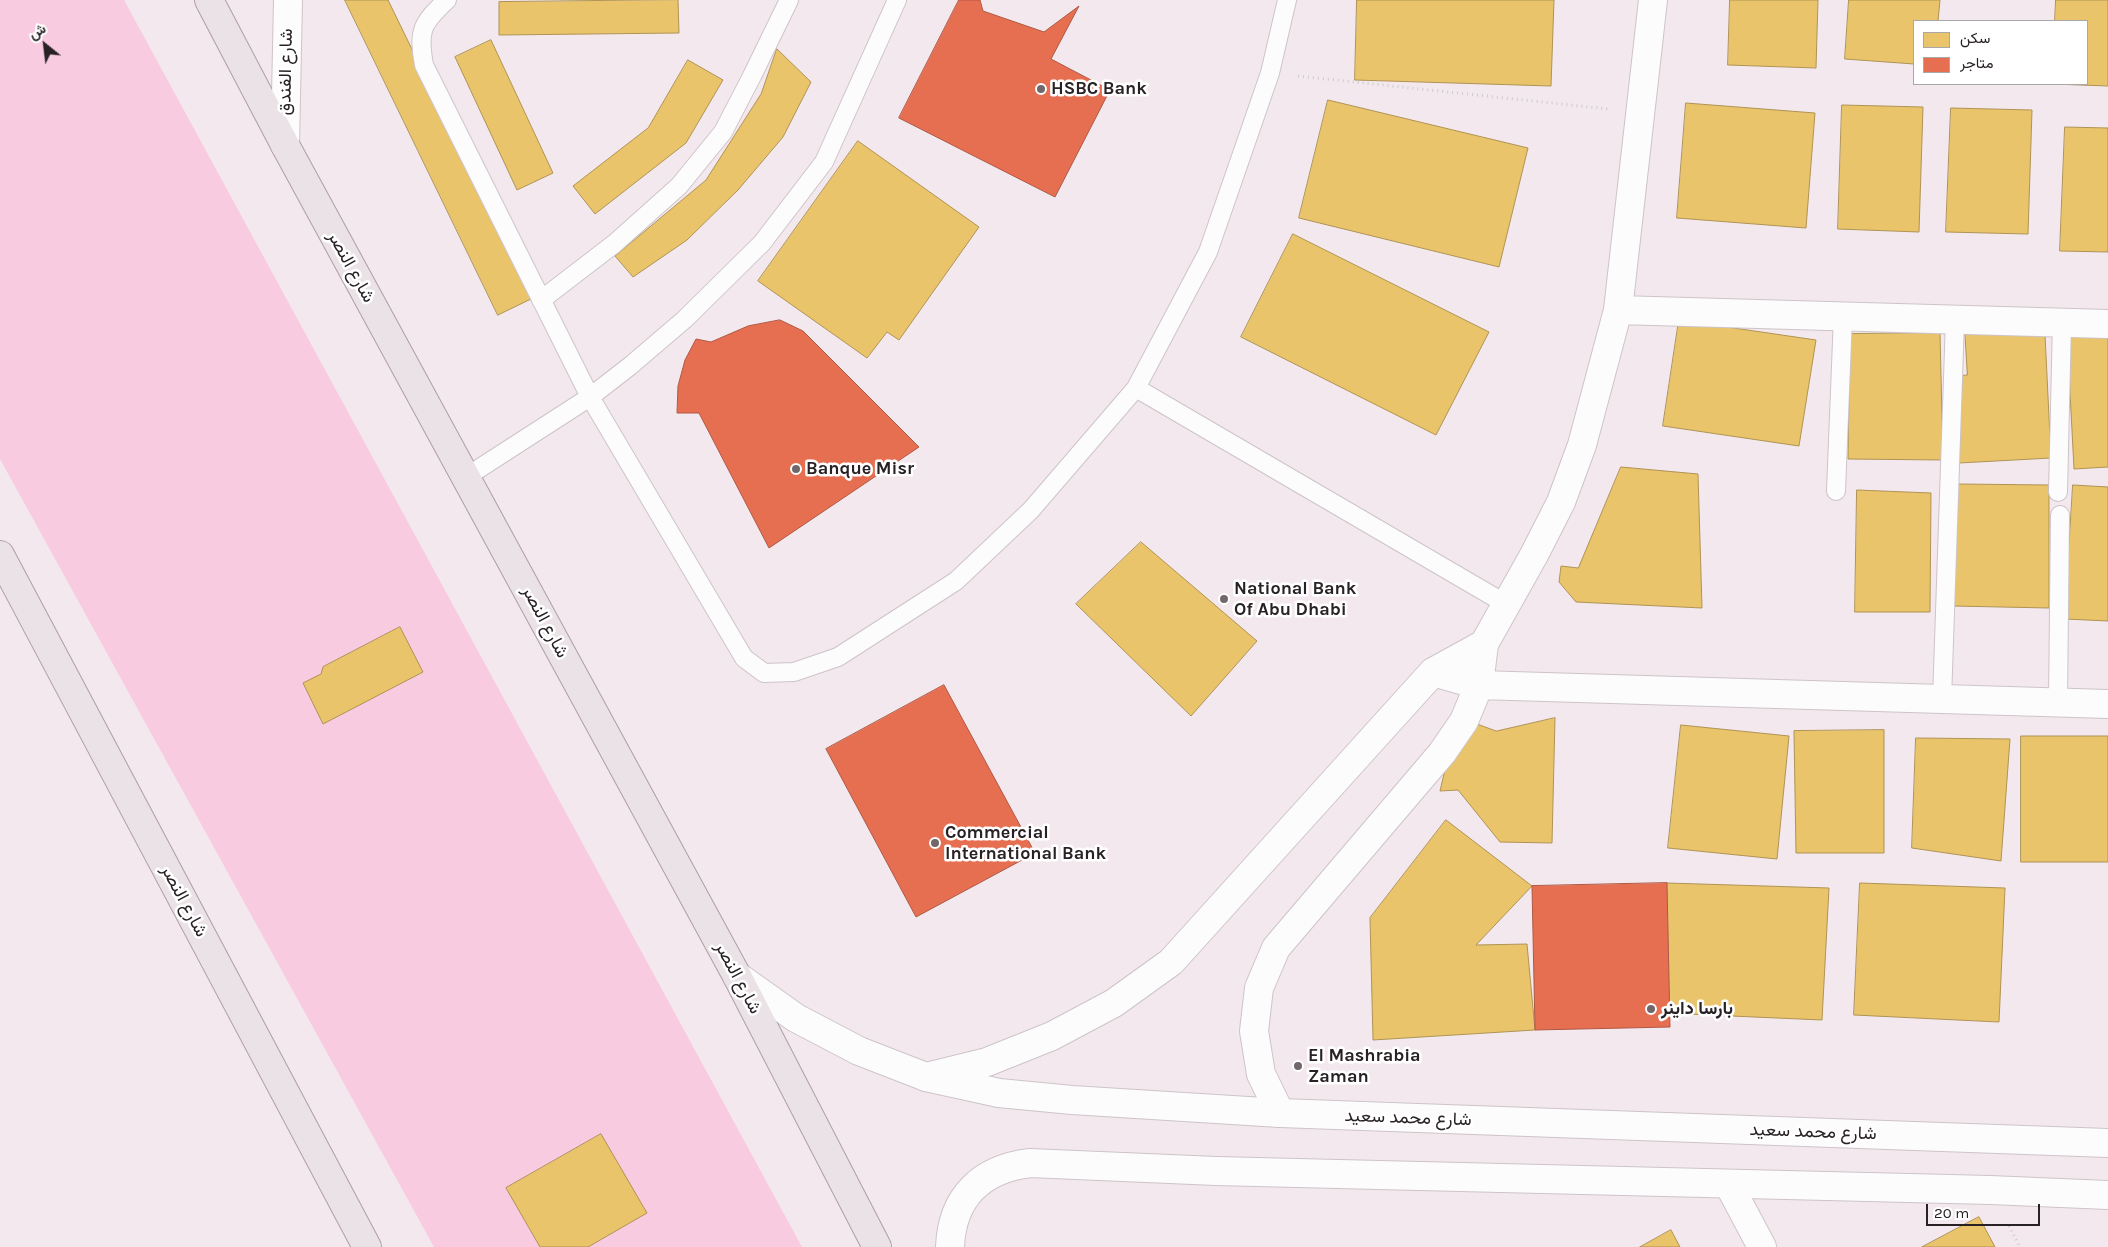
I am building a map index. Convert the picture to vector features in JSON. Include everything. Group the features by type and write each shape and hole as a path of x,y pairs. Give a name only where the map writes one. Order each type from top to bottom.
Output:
{"main road":[{"name":"شارع النصر","path":"209,0 285,145 738,976 877,1247"},
{"name":"شارع النصر","path":"0,555 367,1247"}],"street":[{"name":"شارع الفندق","path":"285,145 288,0"},
{"path":"1280,1113 1261,1074 1254,1031 1259,988 1276,948 1442,753 1464,720 1479,685 1484,644 1534,555 1564,494 1582,445 1618,310 1653,0"},
{"path":"1618,310 2108,324"},
{"path":"926,1077 987,1062 1052,1036 1114,1003 1171,962 1434,672 1484,644"},
{"path":"1434,672 1479,685 2108,704"},
{"name":"شارع محمد سعيد","path":"738,976 804,1022 859,1052 926,1077 999,1093 1072,1100 1280,1113 2108,1143"},
{"path":"950,1247 951,1227 956,1212 964,1198 977,1184 993,1173 1011,1166 1030,1163 1216,1171 1990,1190 2108,1195"},
{"path":"1729,1185 1762,1247"}],"lane":[{"path":"447,0 428,17 425,25 420,41 424,65 590,397 744,658 764,673 794,672 838,657 956,581 1031,510 1136,388 1208,252 1270,73 1287,0"},
{"path":"541,300 614,244 680,186 722,132 789,0"},
{"path":"466,477 590,397 685,319 762,244 824,162 897,0"},
{"path":"1836,491 1843,316"},
{"path":"1942,700 1955,320"},
{"path":"2058,492 2062,322"},
{"path":"1136,388 1506,604"},
{"path":"2058,703 2060,515"}],"path":[{"path":"1270,73 1641,112"}],"shaded area":[{"path":"0,0 124,0 802,1247 434,1247 0,459"}],"building: سكن":[{"path":"345,0 388,0 533,298 498,315"},
{"path":"678,0 679,33 499,35 499,2"},
{"path":"1357,0 1554,0 1551,86 1355,80"},
{"path":"1730,0 1818,0 1816,68 1728,65"},
{"path":"1849,0 1940,0 1938,20 1913,20 1913,64 1845,59"},
{"path":"2056,0 2108,0 2108,86 2080,85 2088,85 2088,20 2055,20"},
{"path":"491,40 553,173 517,190 455,57"},
{"path":"777,49 811,82 783,137 738,190 687,240 633,277 615,256 706,180 761,94"},
{"path":"688,60 723,80 686,143 595,214 573,186 648,128"},
{"path":"1328,100 1528,148 1499,267 1299,218"},
{"path":"1686,103 1815,113 1806,228 1677,218"},
{"path":"1842,105 1923,107 1919,232 1838,229"},
{"path":"1951,108 2032,110 2028,234 1946,232"},
{"path":"2065,127 2108,128 2108,252 2060,251"},
{"path":"858,141 979,227 899,340 887,332 867,358 758,281"},
{"path":"1293,234 1489,332 1436,435 1241,337"},
{"path":"1679,320 1816,340 1799,446 1663,426"},
{"path":"1965,329 2045,335 2051,458 1959,463 1956,376 1967,375"},
{"path":"2108,331 2108,467 2074,469 2067,334"},
{"path":"1940,333 1943,460 1848,459 1850,334"},
{"path":"1621,467 1698,474 1702,608 1576,602 1559,582 1561,566 1578,568"},
{"path":"1958,484 2049,485 2049,608 1953,606"},
{"path":"2073,485 2108,487 2108,621 2065,619"},
{"path":"1857,490 1931,493 1930,612 1855,612"},
{"path":"1141,542 1257,641 1191,716 1076,604"},
{"path":"400,627 423,672 323,724 303,683 321,674 323,667"},
{"path":"1555,718 1552,843 1500,842 1458,790 1440,791 1447,761 1477,724 1496,731"},
{"path":"1681,725 1789,736 1777,859 1668,848"},
{"path":"1884,730 1884,853 1796,853 1794,731"},
{"path":"2021,736 2108,736 2108,862 2021,862"},
{"path":"1916,738 2010,739 2001,861 1912,848"},
{"path":"1446,820 1532,886 1476,945 1527,944 1535,1030 1373,1040 1370,918"},
{"path":"1667,883 1829,888 1822,1020 1663,1013"},
{"path":"1860,883 2005,888 1999,1022 1854,1015"},
{"path":"601,1134 647,1213 588,1247 540,1247 506,1188"},
{"path":"1979,1217 1995,1247 1922,1247"},
{"path":"1671,1230 1680,1247 1640,1247"}],"building: متاجر":[{"path":"959,0 980,0 983,11 1044,32 1079,6 1051,59 1110,90 1055,197 899,118"},
{"path":"780,320 803,331 919,447 769,548 699,413 677,413 678,386 685,360 696,339 711,342 748,326"},
{"path":"944,685 1035,853 916,917 826,749"},
{"path":"1667,883 1670,1027 1535,1030 1532,886"}],"place":[{"name":"HSBC Bank","path":"1041,89"},
{"name":"Banque Misr","path":"796,469"},
{"name":"National Bank Of Abu Dhabi","path":"1224,599"},
{"name":"Commercial International Bank","path":"935,843"},
{"name":"بارسا داينر","path":"1651,1009"},
{"name":"El Mashrabia Zaman","path":"1298,1066"}]}
